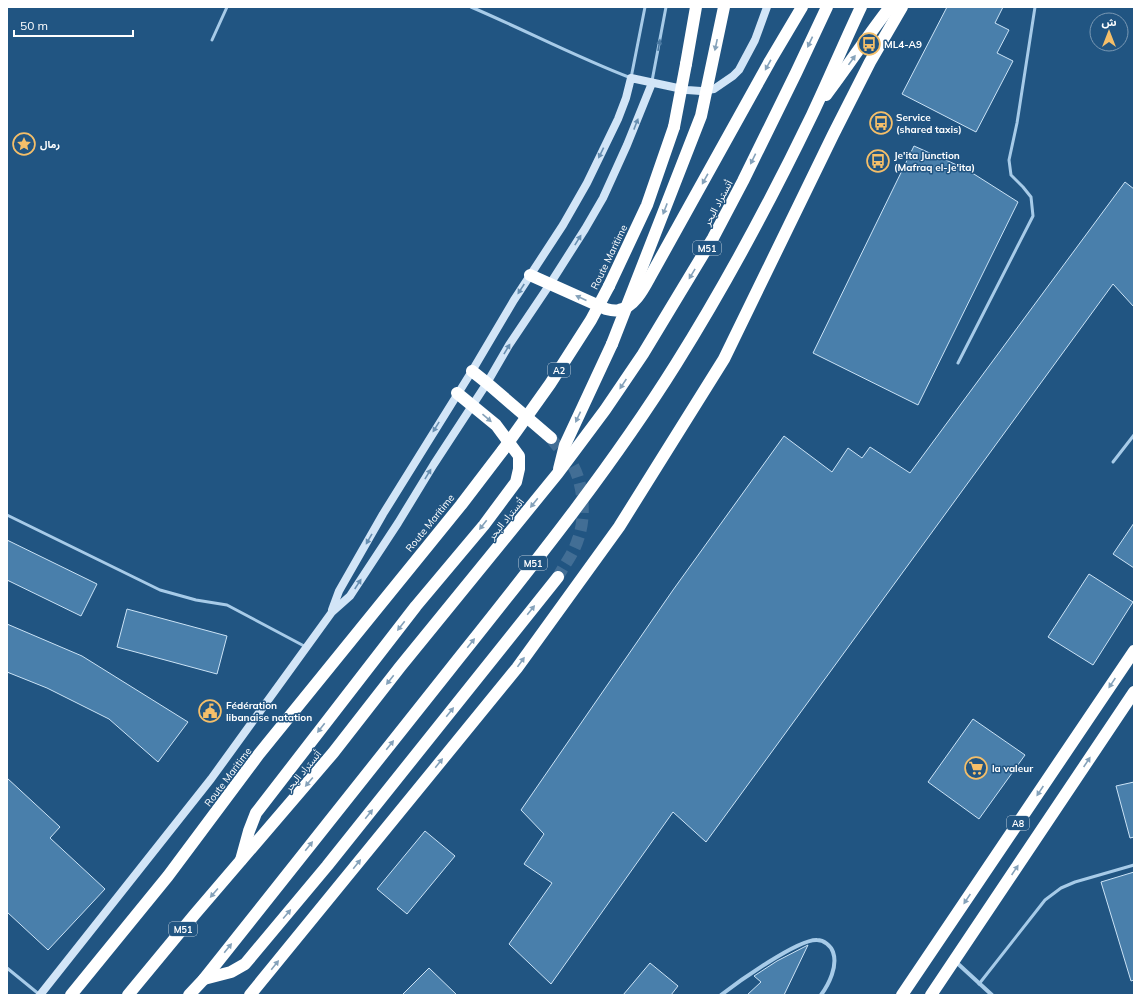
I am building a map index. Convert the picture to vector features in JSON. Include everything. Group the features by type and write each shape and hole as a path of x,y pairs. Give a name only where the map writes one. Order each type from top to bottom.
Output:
{"highway":[{"name":"Route Maritime","path":"71,995 168,876 259,754 461,505 550,384 591,320 609,286 647,205 658,176 674,127 696,7"},
{"path":"558,473 565,445 612,344 701,116 724,7"},
{"path":"530,275 606,310 619,310 630,305 641,293 770,61 802,7"},
{"name":"أتستراد البحر","path":"128,995 195,914 240,864 333,753 400,667 558,473 605,410 644,354 713,238 796,74 827,7"},
{"name":"M51","path":"189,995 514,590 595,482 635,425 675,365 724,284 767,204 812,114 860,7"},
{"path":"812,114 890,7"},
{"path":"250,995 517,668 619,527 724,359 833,135 870,62 902,7"},
{"path":"472,371 550,438"},
{"path":"240,864 249,831 256,813 416,606 484,525 516,482 520,468 519,456 496,426 457,393"},
{"path":"204,978 231,972 245,964 328,866 558,577"},
{"name":"A8","path":"902,995 1134,651"},
{"name":"A8","path":"931,995 1134,692"}],"street":[{"path":"332,612 339,591 383,514 472,371 514,300 563,225 587,183 618,119 626,98 631,78 693,91 708,91 719,86 739,70 755,40 767,7"},
{"path":"40,995 211,778 332,612 350,596 487,383 509,345 585,229 603,198 627,145 652,83"},
{"path":"721,995 747,976 778,957 806,942 816,940 822,941 831,947 834,954 835,964 827,987 821,995"},
{"path":"954,960 992,995"}],"lane":[{"path":"212,40 227,7"},
{"path":"471,7 533,34 592,63 631,78 645,7"},
{"path":"652,83 666,7"},
{"path":"958,363 1033,216 1031,197 1011,175 1009,160 1017,123 1035,7"},
{"path":"1113,462 1134,435"},
{"path":"7,515 160,590 196,600 227,605 306,647"},
{"path":"980,984 1045,900 1061,888 1076,882 1134,866"},
{"path":"7,968 40,995"}],"building":[{"path":"947,7 1003,7 995,23 1009,30 997,53 1013,61 976,132 902,94"},
{"path":"914,146 966,169 1018,202 918,405 813,353"},
{"path":"1125,182 1134,189 1134,307 1113,284 706,842 673,812 551,984 509,944 552,883 524,864 544,834 521,810 673,590 784,436 832,472 848,448 862,458 870,447 910,473"},
{"path":"1134,523 1134,568 1113,554"},
{"path":"7,540 97,584 81,616 7,580"},
{"path":"1089,574 1133,602 1093,665 1048,637"},
{"path":"127,609 227,636 217,674 117,647"},
{"path":"7,624 82,656 188,722 158,762 109,719 47,688 7,672"},
{"name":"la valeur","path":"973,719 1025,755 979,819 928,782"},
{"path":"7,778 60,827 50,838 105,889 48,950 7,912"},
{"path":"1134,782 1134,837 1130,838 1116,786"},
{"path":"425,831 455,856 407,914 377,889"},
{"path":"1134,872 1134,980 1131,981 1101,882"},
{"path":"808,945 784,995 747,995 761,982 754,976 777,961"},
{"path":"650,963 678,986 671,995 623,995"},
{"path":"429,968 457,995 402,995"}],"tunnel":[{"path":"551,438 572,464 576,472 581,491 583,511 581,531 578,539 558,577"}],"place":[{"name":"ML4-A9","path":"869,44"},
{"name":"Service (shared taxis)","path":"881,123"},
{"name":"رمال","path":"24,144"},
{"name":"Je'ita Junction (Mafraq el-Je'ita)","path":"878,161"},
{"name":"Fédération libanaise natation","path":"210,711"},
{"name":"la valeur","path":"976,768"}]}
